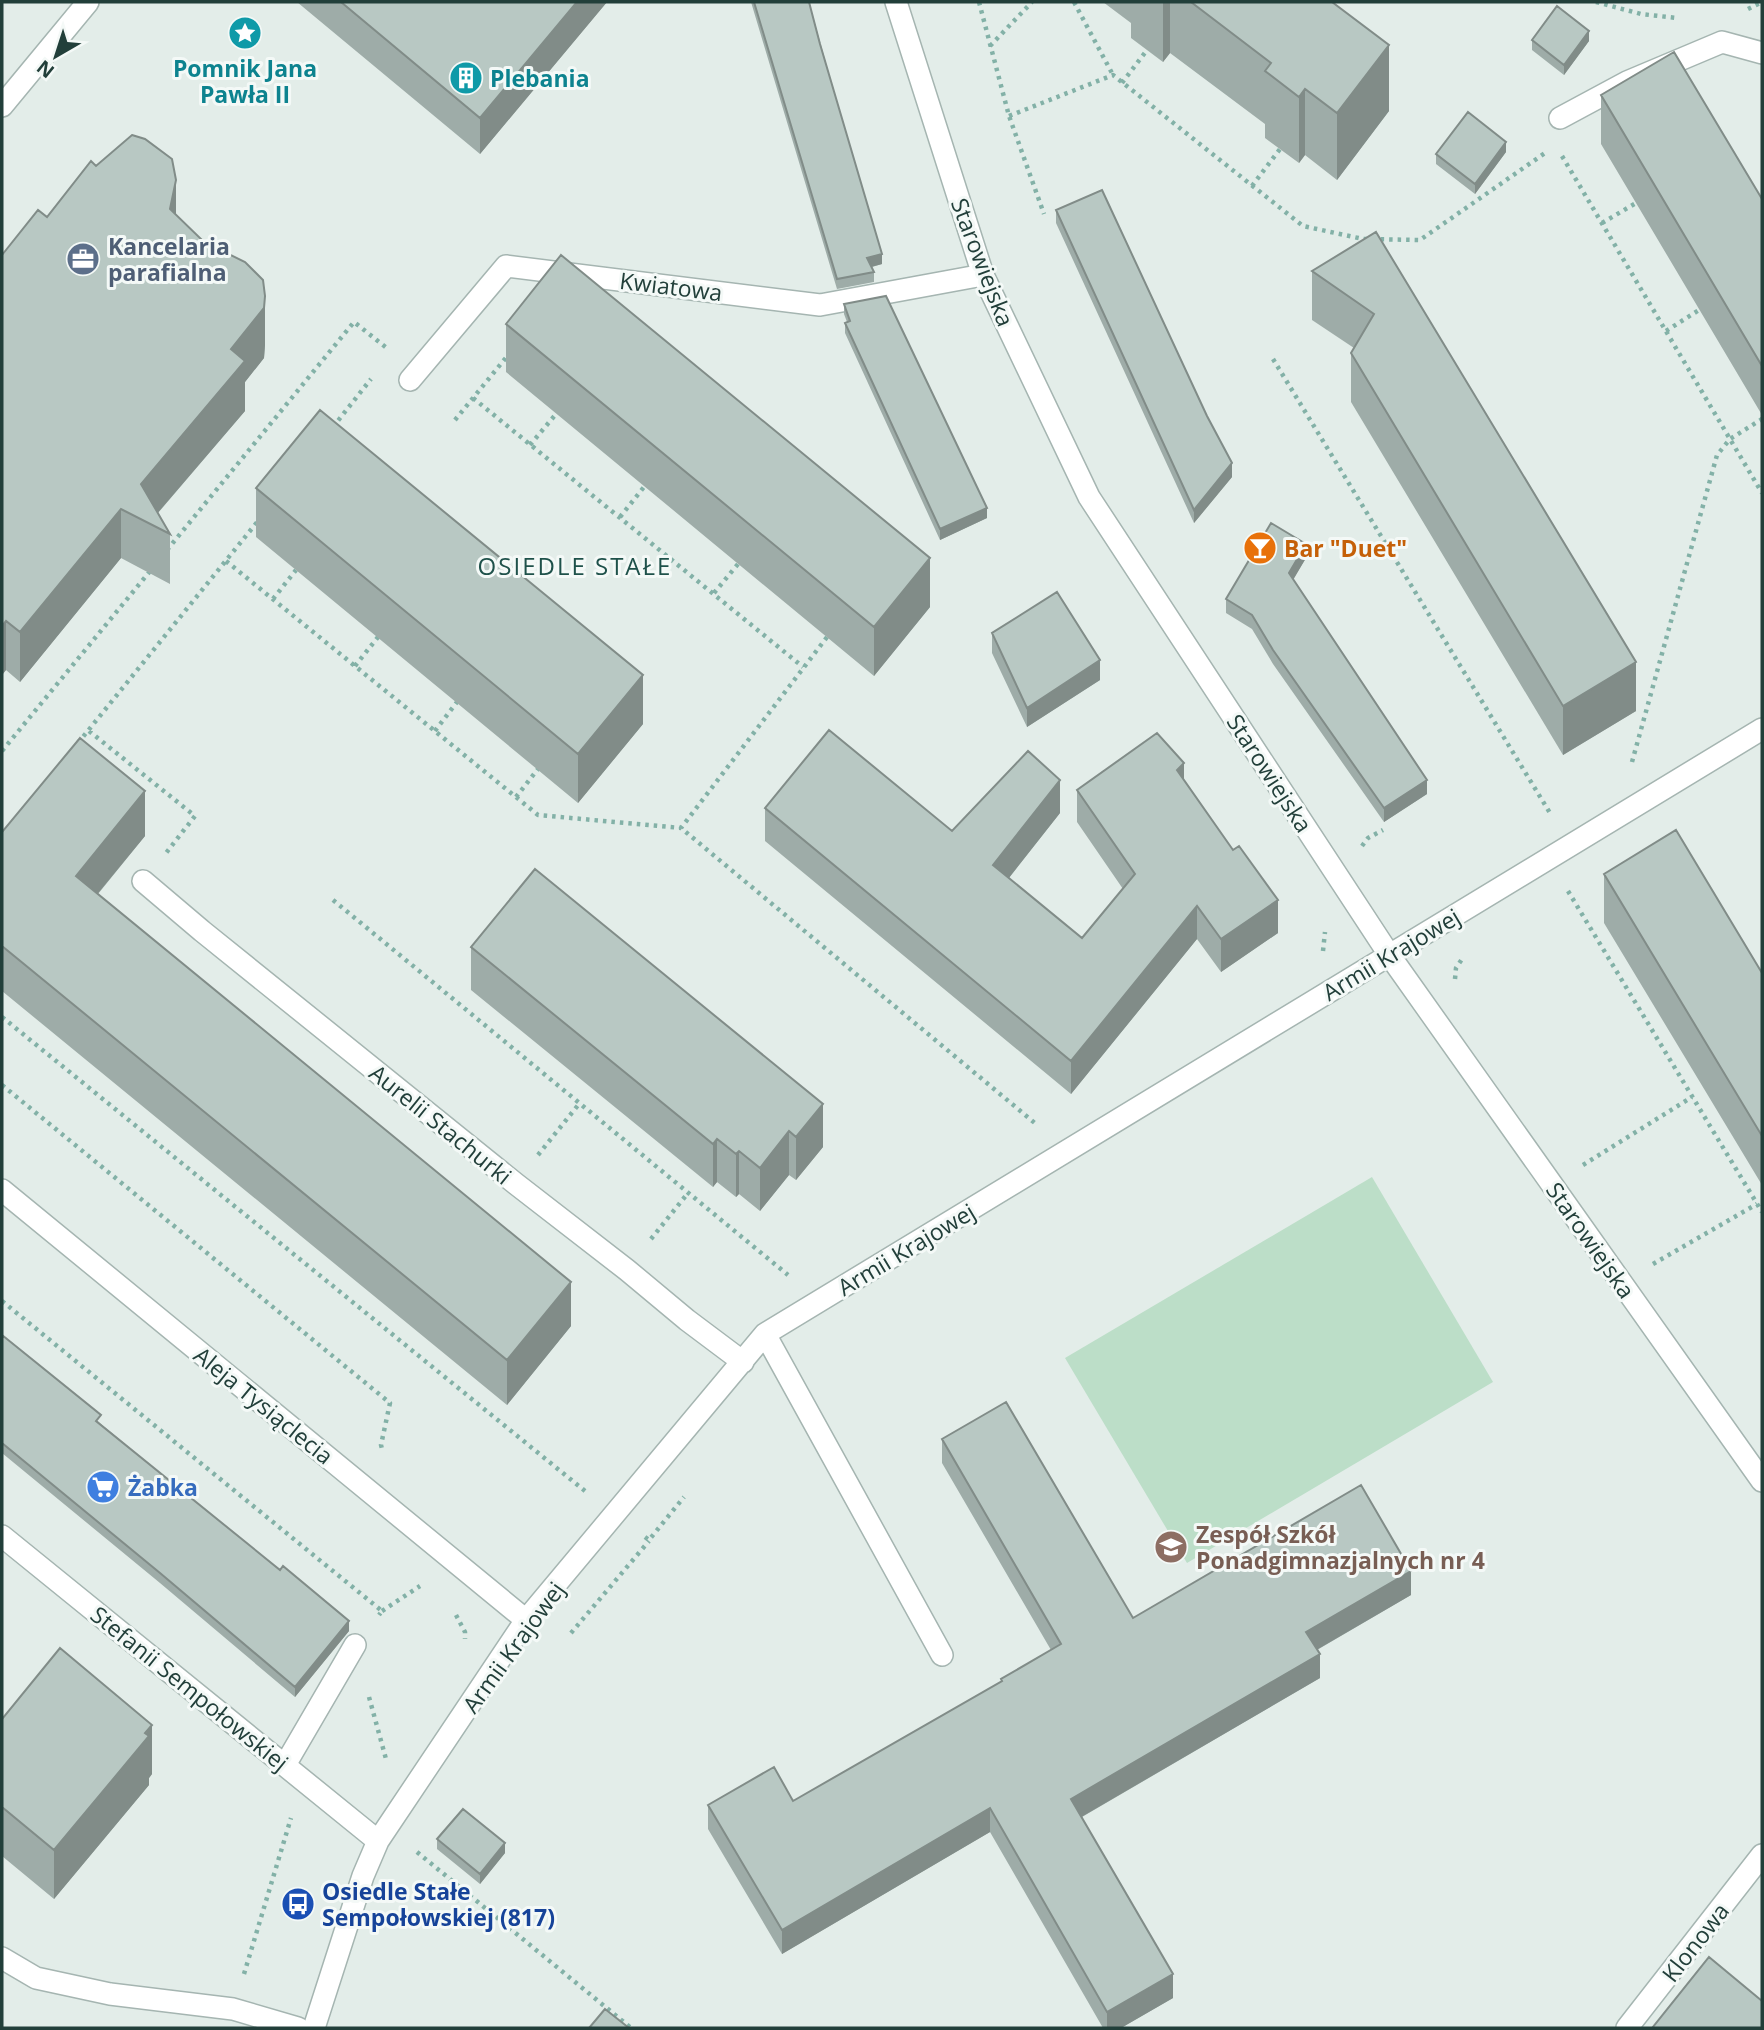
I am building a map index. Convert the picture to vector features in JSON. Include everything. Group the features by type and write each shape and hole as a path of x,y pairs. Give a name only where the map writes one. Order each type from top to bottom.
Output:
{"street":[{"path":"2,106 88,2"},
{"name":"Starowiejska","path":"895,2 983,275 1089,497 1390,956 1762,1481"},
{"path":"1560,118 1627,82 1722,42 1762,53"},
{"name":"Kwiatowa","path":"410,380 506,266 820,305 983,275"},
{"name":"Armii Krajowej","path":"314,2028 363,1876 378,1841 527,1620 765,1335 1762,729"},
{"name":"Aurelii Stachurki","path":"143,881 516,1184 743,1362"},
{"name":"Aleja Tysiąclecia","path":"2,1190 527,1620"},
{"path":"765,1335 942,1655"},
{"name":"Stefanii Sempołowskiej","path":"6,1546 378,1841"},
{"path":"285,1765 355,1644"},
{"name":"Klonowa","path":"1627,2028 1762,1855"},
{"path":"2,1958 36,1978 110,1994 233,2009 298,2028"}],"path":[{"path":"979,2 1009,116 1044,214"},
{"path":"990,46 1032,2"},
{"path":"1074,2 1113,75 1303,226 1363,239 1420,240 1545,153"},
{"path":"1596,2 1641,14 1680,19"},
{"path":"1122,83 1147,50"},
{"path":"1009,116 1113,75"},
{"path":"1556,145 1762,493"},
{"path":"1252,187 1280,149"},
{"path":"1602,223 1636,203"},
{"path":"1666,331 1699,310"},
{"path":"161,557 354,322 393,352"},
{"path":"455,420 515,346"},
{"path":"1273,359 1553,819"},
{"path":"326,436 376,373"},
{"path":"473,398 803,667"},
{"path":"530,444 556,414"},
{"path":"1630,772 1717,455 1730,439 1762,419"},
{"path":"620,517 644,486"},
{"path":"75,748 259,519"},
{"path":"226,561 538,815 681,828 1042,1129"},
{"path":"714,593 738,564"},
{"path":"2,751 152,568"},
{"path":"273,599 296,570"},
{"path":"355,666 378,637"},
{"path":"681,828 827,637"},
{"path":"435,731 457,702"},
{"path":"516,797 538,769"},
{"path":"1567,890 1762,1212"},
{"path":"333,900 794,1280"},
{"path":"1317,958 1324,949 1326,932 1320,921"},
{"path":"2,1017 584,1490 617,1513"},
{"path":"2,1085 390,1403 381,1445 383,1455"},
{"path":"1576,1169 1692,1097"},
{"path":"516,1184 579,1104"},
{"path":"626,1270 688,1193"},
{"path":"1646,1268 1757,1204"},
{"path":"2,1301 382,1611"},
{"path":"395,1753 387,1763 355,1644 382,1611 420,1586 428,1592"},
{"path":"454,1612 465,1632 466,1643"},
{"path":"233,2009 297,1799 310,1785"},
{"path":"409,1845 632,2028"}],"green space":[{"path":"1372,1177 1493,1382 1187,1563 1065,1358"}],"building":[{"path":"341,2 577,2 480,118"},
{"path":"754,2 809,2 882,254 867,258 874,272 837,279"},
{"path":"1191,2 1332,2 1389,45 1337,113 1305,89 1299,97 1265,71 1271,63"},
{"path":"1557,6 1589,31 1564,65 1532,40"},
{"path":"1674,52 1762,199 1762,366 1601,95"},
{"path":"1468,112 1506,142 1475,184 1436,154"},
{"path":"132,135 145,139 172,159 176,180 170,209 204,242 245,262 263,280 264,308 231,349 245,361 141,484 170,534 121,509 20,632 6,621 2,626 2,255 38,210 47,217 91,161 96,166"},
{"path":"1102,190 1207,416 1232,463 1194,510 1056,210"},
{"path":"1376,232 1636,662 1563,706 1351,353 1374,314 1312,271"},
{"path":"561,255 930,558 874,627 506,324"},
{"path":"886,296 987,508 940,529 845,323 850,321 844,304"},
{"path":"320,410 643,675 578,754 256,488"},
{"path":"1271,523 1306,544 1289,573 1427,780 1384,808 1273,650 1252,615 1226,599"},
{"path":"1057,592 1100,660 1027,708 992,633"},
{"path":"829,730 952,831 1028,751 1060,780 993,865 1082,938 1135,874 1077,790 1157,733 1184,763 1177,770 1233,850 1239,846 1278,900 1221,939 1197,906 1071,1061 765,808"},
{"path":"80,738 145,791 76,876 571,1282 507,1360 2,946 2,832"},
{"path":"1676,830 1762,973 1762,1136 1604,874"},
{"path":"535,869 823,1104 796,1137 789,1131 760,1168 739,1151 736,1154 717,1139 713,1144 471,947"},
{"path":"2,1335 101,1415 96,1421 280,1570 283,1566 349,1621 295,1687 2,1443"},
{"path":"1006,1402 1133,1618 1361,1485 1411,1571 1306,1632 1320,1654 1071,1799 1173,1974 1107,2012 990,1808 782,1930 708,1805 774,1767 793,1801 1002,1681 1001,1679 1061,1644 942,1439"},
{"path":"60,1648 152,1725 145,1733 149,1736 54,1850 2,1807 2,1719"},
{"path":"463,1809 505,1843 480,1874 437,1839"},
{"path":"1709,1957 1762,2001 1762,2028 1654,2028 1653,2027"},
{"path":"605,2009 629,2028 589,2028"}],"place":[{"name":"Pomnik Jana Pawła II","path":"245,33"},
{"name":"Plebania","path":"466,78"},
{"name":"Kancelaria parafialna","path":"83,259"},
{"name":"Bar \"Duet\"","path":"1260,548"},
{"name":"Żabka","path":"103,1487"},
{"name":"Zespół Szkół Ponadgimnazjalnych nr 4","path":"1171,1547"},
{"name":"Osiedle Stałe Sempołowskiej (817)","path":"298,1904"}],"district":[{"name":"OSIEDLE STAŁE","path":"575,565"}]}
